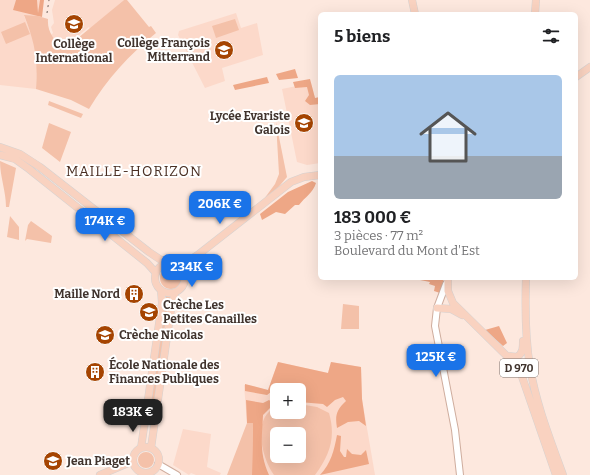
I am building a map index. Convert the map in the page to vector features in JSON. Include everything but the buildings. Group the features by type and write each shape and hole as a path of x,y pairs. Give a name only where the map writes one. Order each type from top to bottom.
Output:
{"main road":[{"path":"412,0 415,12"},
{"path":"535,12 536,0"},
{"path":"578,76 590,67"},
{"path":"0,144 24,152 40,167"},
{"path":"0,147 20,154 40,167 149,252 184,273"},
{"path":"0,155 15,159 26,166 146,263 156,273"},
{"path":"140,472 134,466 133,462 135,454 141,448 162,303 161,290 156,283 156,273 162,266 190,260 298,179 318,175"},
{"path":"161,290 170,293 179,290 184,282 184,273 190,260"},
{"path":"508,356 517,357 522,353 526,331 526,280"},
{"name":"D 970","path":"447,281 453,302 508,356 523,375 556,475"},
{"path":"151,448 171,309 175,292"},
{"path":"438,308 454,310 473,323"},
{"name":"D 970","path":"526,331 534,390 562,475"},
{"path":"133,475 140,472 149,473 156,468 158,464 158,454 151,448 141,448"},
{"path":"100,475 133,462"}],"street":[{"path":"447,281 438,308 435,326 455,430 460,475"},
{"path":"158,464 177,475"}],"shaded area":[{"path":"0,0 41,0 38,16 24,16 34,41 37,67 36,89 0,85"},
{"path":"16,0 37,0 38,13 40,0 44,0 42,17 13,10"},
{"name":"Collège International","path":"55,0 124,0 90,29 89,27 62,49 51,35 53,33 51,27 54,23 52,10"},
{"path":"124,0 127,0 149,27 151,26 156,33 119,68 89,109 71,100 36,89 37,69 35,51 24,15 38,16 48,19 50,32 62,49 74,39 78,38"},
{"name":"Collège François Mitterrand","path":"236,13 241,28 257,23 263,55 222,68 225,81 205,88 178,35 179,31"},
{"path":"235,19 239,30 216,38 212,26"},
{"path":"25,22 30,34 6,44 1,32"},
{"path":"295,69 298,78 279,80 276,74"},
{"path":"267,77 269,83 235,90 233,85"},
{"path":"310,79 315,98 318,97 318,104 310,105 305,101 309,95 307,87 295,88 293,82"},
{"name":"Lycée Evariste Galois","path":"311,83 315,98 318,97 318,163 307,165 297,162 282,89"},
{"path":"49,101 83,114 81,118 48,105"},
{"path":"276,122 287,177 276,190 264,199 275,184 279,174"},
{"path":"49,123 71,132 60,162 42,148"},
{"path":"0,161 16,168 9,207 6,207"},
{"path":"312,181 316,183 315,186 299,205 295,205 285,214 276,212 262,220 260,214 288,192"},
{"path":"10,216 19,227 19,240 7,237"},
{"path":"31,221 52,236 51,243 27,239 25,241 28,225"},
{"path":"171,267 179,270 182,278 179,286 171,289 163,286 160,278 163,270"},
{"path":"420,280 443,280 440,293 434,291 435,286 429,284 430,282"},
{"path":"166,296 170,297 153,416 149,416 149,419 147,418"},
{"path":"343,304 359,306 359,329 341,329"},
{"path":"499,326 507,343 503,346 485,330"},
{"path":"278,362 328,373 331,362 361,367 362,399 375,475 252,475 253,423 247,423 244,385 268,390 270,384 270,419 306,419 306,383 270,383"},
{"path":"278,362 328,373 331,362 361,367 362,399 366,426 359,421 348,422 337,428 337,413 346,401 343,397 335,400 327,407 323,404 306,403 306,383 270,383"},
{"path":"245,384 268,390 270,384 270,393 267,395 245,391"},
{"path":"246,400 263,403 270,401 270,408 263,415 262,438 262,452 269,475 252,475 253,423 247,423"},
{"path":"306,405 317,407 329,413 332,438 328,453 315,475 274,475 266,459 261,438 261,428 264,419 269,412 270,419 306,419"},
{"path":"247,423 253,423 252,475 227,475"},
{"path":"183,429 211,434 207,467 221,473 220,475 196,475 191,473 189,475 173,465"},
{"path":"337,435 341,436 340,451 344,457 346,457 347,449 352,454 361,455 366,450 369,464 320,475 332,456"},
{"path":"143,452 149,452 154,457 152,466 149,468 143,468 138,463 138,457"}],"railway":[{"path":"47,13 49,0"}],"place":[{"name":"Collège International","path":"74,24"},
{"name":"Collège François Mitterrand","path":"224,50"},
{"name":"Lycée Evariste Galois","path":"304,123"},
{"name":"Maille Nord","path":"134,294"},
{"name":"Crèche Les Petites Canailles","path":"149,312"},
{"name":"Crèche Nicolas","path":"105,335"},
{"name":"École Nationale des Finances Publiques","path":"95,372"},
{"name":"Jean Piaget","path":"53,461"}],"district":[{"name":"MAILLE-HORIZON","path":"134,171"}]}
